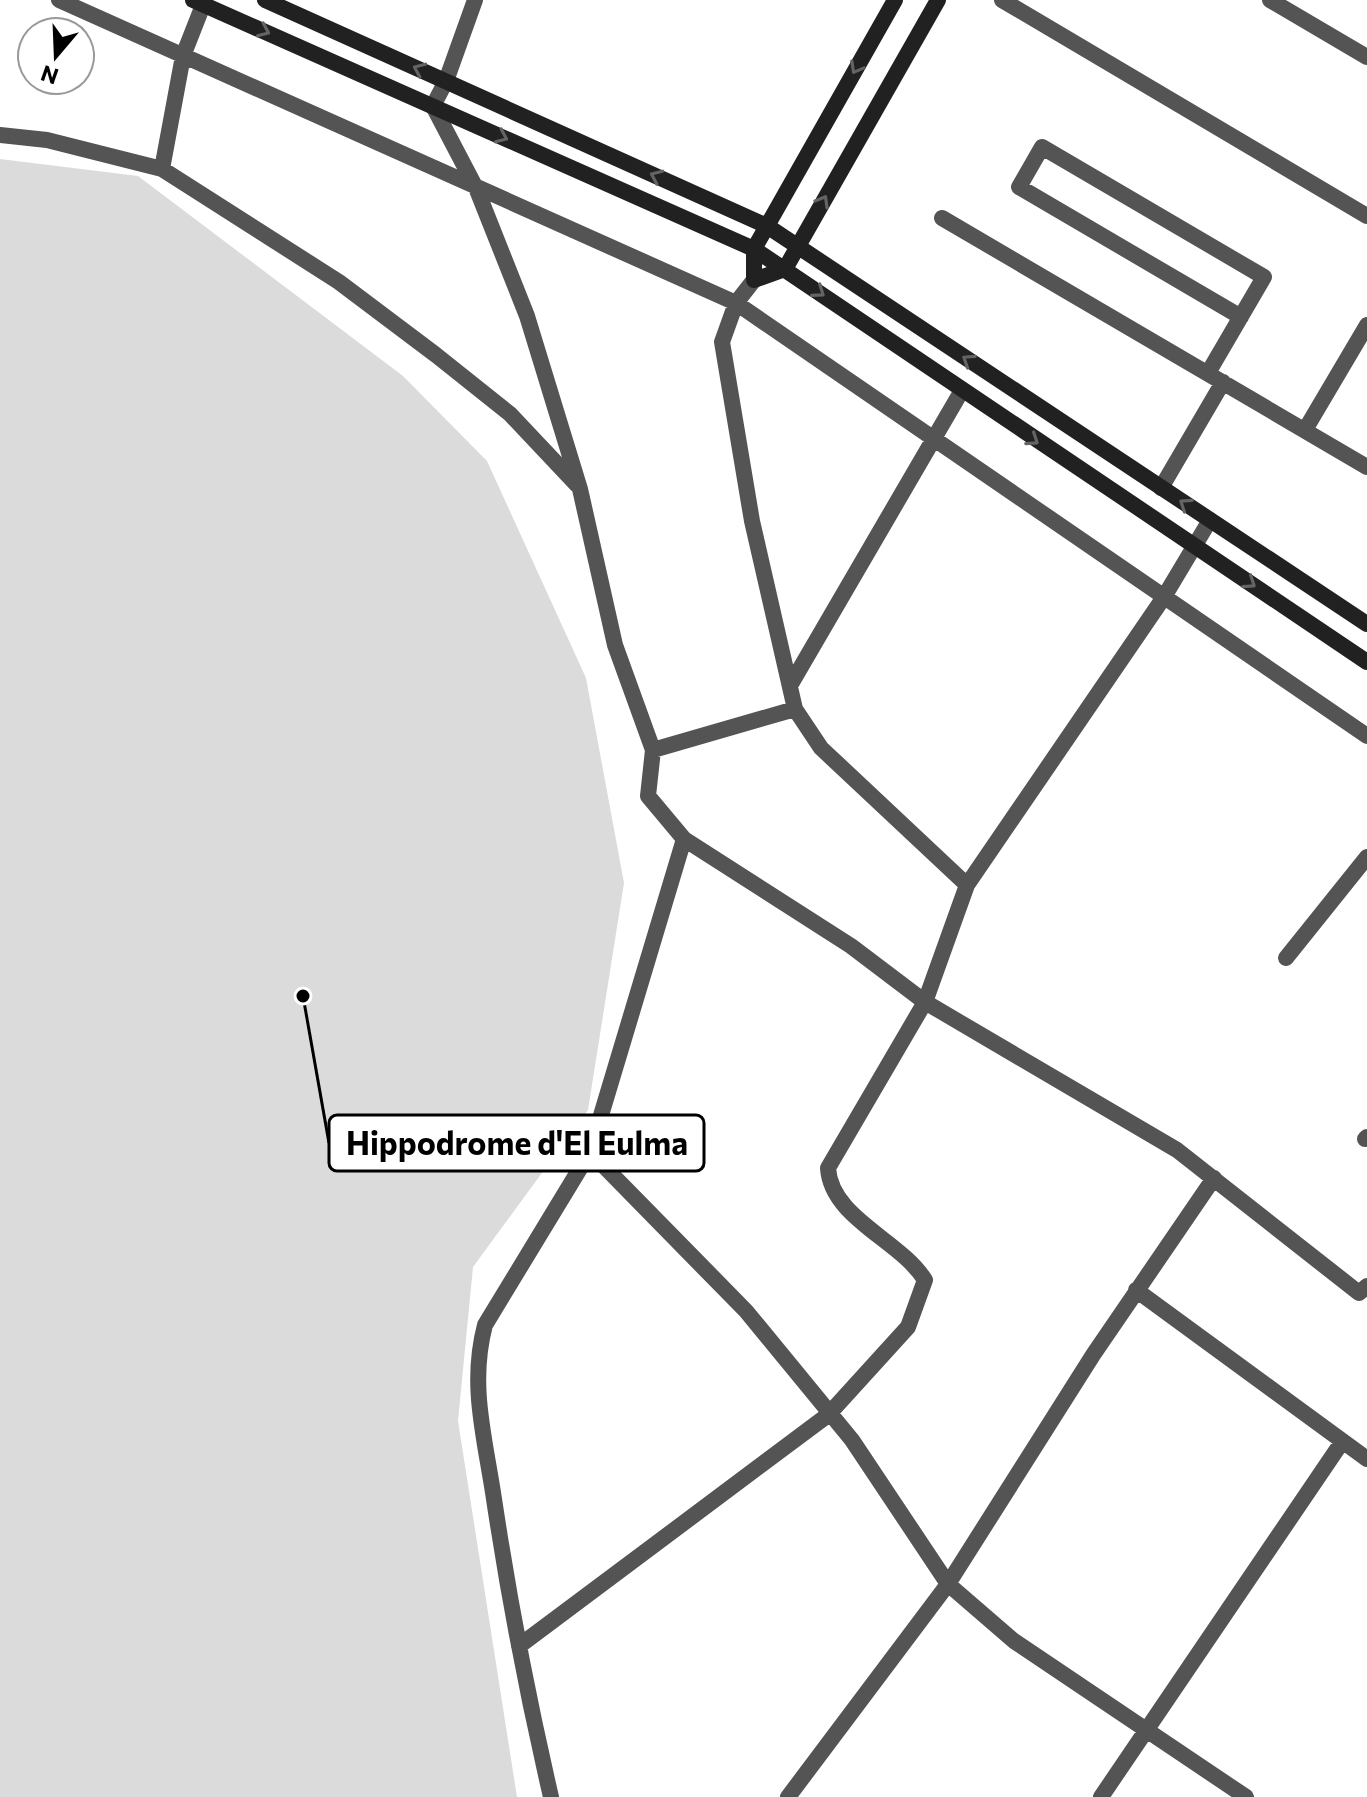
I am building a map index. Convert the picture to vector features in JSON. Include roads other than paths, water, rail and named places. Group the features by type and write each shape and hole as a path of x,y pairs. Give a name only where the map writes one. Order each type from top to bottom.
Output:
{"street":[{"path":"59,0 477,190 736,303 1367,736"},
{"path":"265,0 767,226 1367,624"},
{"path":"433,106 446,81 475,0"},
{"path":"754,280 754,249 895,0"},
{"path":"938,0 785,269 754,280 736,303 722,342 752,521 795,709 821,748 967,885"},
{"path":"1002,0 1367,216"},
{"path":"1270,0 1367,57"},
{"path":"162,169 183,56 201,1 754,249 961,392 1367,662"},
{"path":"433,106 477,190 527,316 580,489 615,645 653,750 648,796 684,839 851,946 925,1002 1177,1150 1359,1293 1367,1286"},
{"path":"0,135 47,140 162,169 339,282 436,355 510,414 580,489"},
{"path":"1208,373 1241,317 1264,277 1042,147 1019,187 1241,317"},
{"path":"942,218 1367,467"},
{"path":"1305,430 1367,325"},
{"path":"1161,488 1223,382"},
{"path":"791,684 961,392"},
{"path":"519,1646 828,1415 908,1327 925,1290 925,1280 916,1265 839,1201 829,1184 828,1168 925,1002 967,885 1164,597 1192,545 1210,520"},
{"path":"653,750 795,709"},
{"path":"551,1797 519,1646 476,1384 477,1355 485,1325 590,1152 684,839"},
{"path":"1286,958 1367,857"},
{"path":"590,1152 746,1311 828,1415 852,1440 948,1584 1014,1641 1246,1797"},
{"path":"788,1797 948,1584 1136,1290 1214,1178"},
{"path":"1136,1290 1367,1459"},
{"path":"1101,1797 1342,1442"}],"place":[{"name":"Hippodrome d'El Eulma","path":"303,996"}]}
